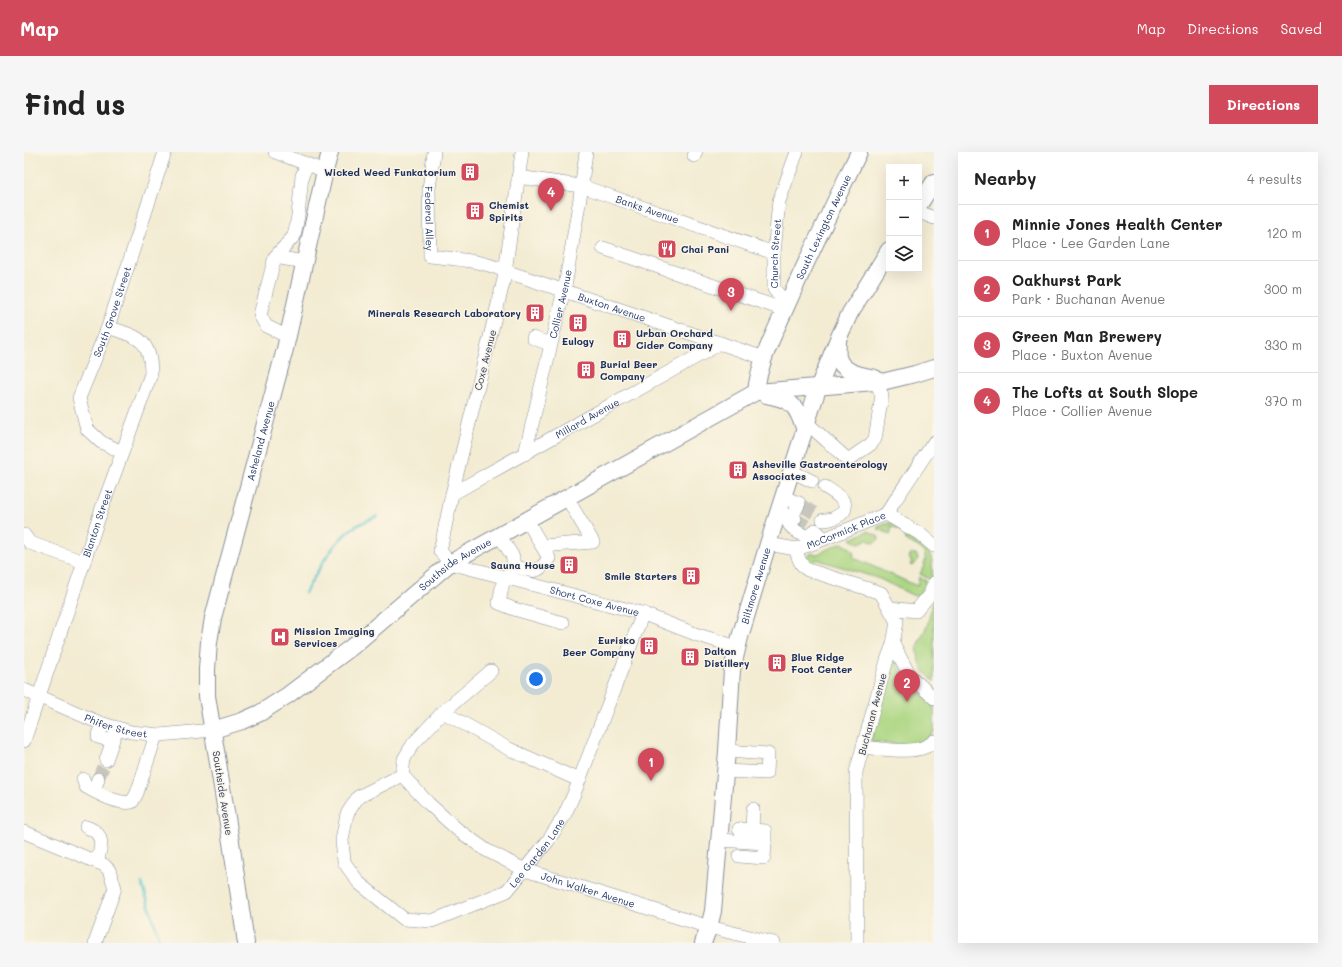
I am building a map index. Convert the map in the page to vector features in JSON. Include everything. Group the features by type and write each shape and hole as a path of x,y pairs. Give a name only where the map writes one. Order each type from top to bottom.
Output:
{"main road":[{"name":"Asheland Avenue","path":"213,730 207,696 207,682 209,642 213,618 288,337 330,152"},
{"name":"South Lexington Avenue","path":"787,306 858,152"},
{"path":"922,200 934,182"},
{"name":"Biltmore Avenue","path":"703,943 713,912 727,751 732,670 737,647 768,544 789,516 783,497 818,388 850,313 886,255"},
{"path":"787,306 764,358 757,382 756,392 776,397 791,404 798,411 806,426"},
{"path":"838,339 838,357 847,370 881,382"},
{"name":"Southside Avenue","path":"246,943 232,842 213,730 242,721 260,713 288,695 353,646 450,563 756,392 881,382 934,368"}],"street":[{"name":"South Grove Street","path":"122,452 101,442 87,430 79,398 108,327 165,152"},
{"path":"275,152 325,171"},
{"name":"Federal Alley","path":"434,152 429,189 430,256 478,262 494,266 505,271"},
{"name":"Coxe Avenue","path":"450,563 440,551 452,494 505,271 522,152"},
{"name":"Collier Avenue","path":"525,454 566,281 586,152"},
{"name":"Church Street","path":"787,306 774,289 774,253 779,202 797,152"},
{"path":"288,337 266,326 260,316 275,257 294,236 298,216 302,176 306,164"},
{"name":"Banks Avenue","path":"518,177 581,186 774,253"},
{"path":"922,213 934,218"},
{"path":"603,248 787,306"},
{"path":"275,257 304,262"},
{"name":"Buxton Avenue","path":"505,271 764,358"},
{"name":"Blanton Street","path":"25,738 29,696 84,562 122,452 152,374 151,361 147,348 136,337 108,327"},
{"path":"533,338 550,344"},
{"name":"Millard Avenue","path":"452,494 721,343"},
{"path":"806,426 848,460 876,439 882,395 881,382"},
{"name":"McCormick Place","path":"768,544 796,549 809,545 816,532 886,514 934,442"},
{"path":"791,471 812,481"},
{"path":"783,497 801,505 789,516 789,524 792,528 806,536 809,536 816,532 820,518 830,520 836,518 846,508 844,502 838,495 825,487"},
{"path":"542,546 593,542 567,498"},
{"path":"886,514 920,534 934,546"},
{"path":"509,574 534,571 542,568 549,558 527,520"},
{"path":"24,535 30,543 84,562"},
{"path":"500,536 513,557 499,603 514,610 563,623"},
{"name":"Buchanan Avenue","path":"796,549 799,562 808,570 881,593 897,622 893,644 887,660 856,772 857,943"},
{"name":"Short Coxe Avenue","path":"450,563 509,574 642,613 698,635 737,647"},
{"path":"890,608 916,611 931,593 934,583"},
{"name":"Lee Garden Lane","path":"402,774 358,797 347,814 342,840 344,862 359,883 404,919 432,921 507,891 548,841 564,816 642,613"},
{"path":"893,644 910,676 934,698"},
{"path":"402,774 404,759 413,744 443,712 490,671"},
{"name":"Phifer Street","path":"29,696 103,724 131,732 156,735 213,730"},
{"path":"443,712 509,749 579,780"},
{"path":"103,724 98,737 112,741"},
{"path":"106,760 116,728"},
{"path":"83,779 86,787 96,785 119,802 132,802 138,793 156,735"},
{"path":"864,747 908,751 930,744 934,741"},
{"path":"725,771 767,773 768,754 727,751"},
{"name":"John Walker Avenue","path":"402,774 428,803 458,830 486,850 525,870 709,928 774,943"},
{"path":"739,856 764,858 765,831 745,830 753,809"},
{"path":"86,827 96,832 101,842 101,849 97,862"},
{"path":"24,832 104,865 109,870 115,888 95,943"},
{"path":"720,840 765,844"}],"green space":[{"path":"892,522 922,541 925,545 931,559 931,580 920,574 925,563 924,552 906,540 905,532 891,526 890,534 878,529 878,527"},
{"path":"868,531 878,536 879,539 874,543 866,539 859,543 851,539"},
{"path":"842,543 853,550 854,558 917,586 919,577 926,581 920,594 916,596 912,595 880,579 816,559 813,565 811,565 807,560 808,556 812,553 815,555"},
{"path":"912,554 916,554 918,559 916,563 911,566 910,564 912,562 908,557"},
{"path":"934,598 934,682 924,671 919,661 917,646 927,626"},
{"path":"895,659 908,685 934,704 934,731 931,736 920,742 904,745 872,742 871,740 892,662"}],"waterway":[{"path":"305,593 325,559 343,536 356,526 378,516"},
{"path":"142,883 159,938 157,943"}],"tunnel":[{"path":"803,506 817,515"},
{"path":"795,519 810,528"},
{"path":"98,779 106,760"}],"place":[{"name":"Wicked Weed Funkatorium","path":"470,172"},
{"name":"Chemist Spirits","path":"475,211"},
{"name":"The Lofts at South Slope","path":"551,211"},
{"name":"Chai Pani","path":"667,249"},
{"name":"Green Man Brewery","path":"731,311"},
{"name":"Minerals Research Laboratory","path":"535,313"},
{"name":"Eulogy","path":"578,323"},
{"name":"Urban Orchard Cider Company","path":"622,339"},
{"name":"Burial Beer Company","path":"586,370"},
{"name":"Asheville Gastroenterology Associates","path":"738,470"},
{"name":"Sauna House","path":"569,565"},
{"name":"Smile Starters","path":"691,576"},
{"name":"Mission Imaging Services","path":"280,637"},
{"name":"Eurisko Beer Company","path":"649,646"},
{"name":"Dalton Distillery","path":"690,657"},
{"name":"Blue Ridge Foot Center","path":"777,663"},
{"name":"Oakhurst Park","path":"907,702"},
{"name":"Minnie Jones Health Center","path":"651,781"}]}
